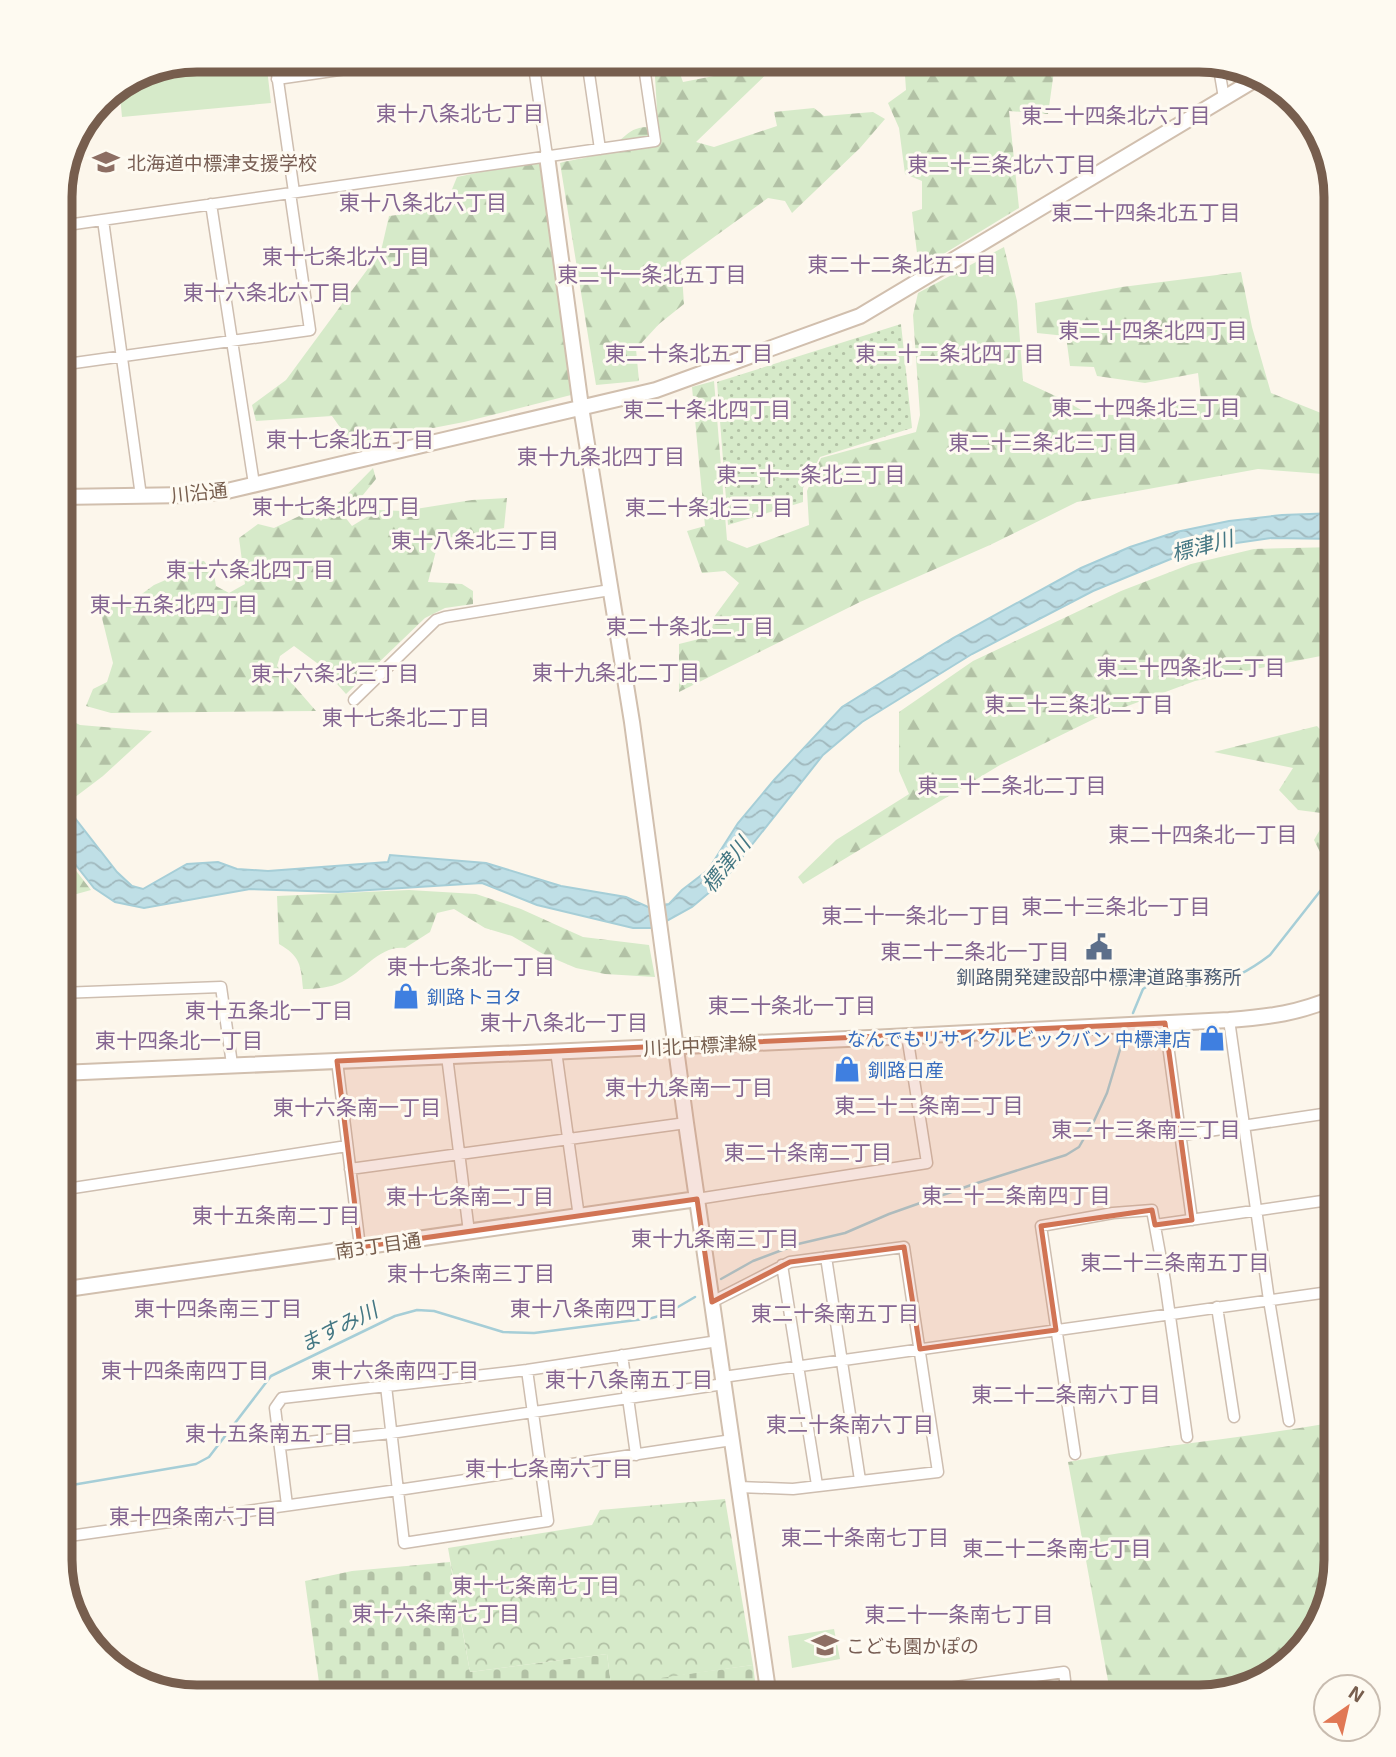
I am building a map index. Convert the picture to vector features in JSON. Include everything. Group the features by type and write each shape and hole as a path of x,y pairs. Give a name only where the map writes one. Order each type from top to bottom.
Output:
{"street":[{"path":"72,363 310,330 276,72"},
{"path":"277,79 325,72"},
{"path":"535,72 582,407 632,722 686,1123 767,1685"},
{"path":"589,72 600,149"},
{"path":"72,224 656,141 645,72"},
{"path":"1220,74 1224,98"},
{"name":"川沿通","path":"72,497 210,493 656,390 860,316 1250,83"},
{"path":"211,204 254,484"},
{"path":"103,219 141,496"},
{"path":"354,700 436,620 610,590"},
{"path":"72,993 221,987 232,1064"},
{"name":"川北中標津線","path":"72,1072 1229,1020 1274,1017 1324,1002"},
{"path":"1229,1020 1269,1300 1290,1420"},
{"path":"1165,1023 1192,1220"},
{"path":"697,1199 927,1163 907,1035"},
{"path":"556,1051 579,1217"},
{"path":"447,1056 469,1232"},
{"path":"337,1061 360,1247"},
{"path":"1182,1135 1324,1114"},
{"path":"350,1168 686,1123"},
{"path":"72,1187 347,1146"},
{"name":"南3丁目通","path":"72,1288 697,1199"},
{"path":"1156,1225 1324,1201"},
{"path":"1075,1454 1041,1226 1113,1213 1152,1210 1187,1437"},
{"path":"712,1301 782,1265 904,1247 938,1472 793,1489 739,1487"},
{"path":"827,1257 860,1480"},
{"path":"782,1265 817,1485"},
{"path":"280,1445 532,1413 798,1367 1324,1293"},
{"path":"1217,1307 1234,1417"},
{"path":"287,1505 275,1408 282,1398 527,1370 718,1341"},
{"path":"622,1355 636,1455"},
{"path":"386,1386 404,1543 548,1521 527,1370"},
{"path":"72,1536 732,1440"},
{"path":"983,1685 1064,1672 1066,1685"}],"highlighted area":[{"path":"1165,1023 1192,1220 1155,1225 1152,1210 1041,1226 1056,1330 920,1349 904,1247 790,1262 712,1302 697,1199 360,1247 337,1061"}],"green space":[{"path":"189,72 267,72 271,103 122,117 120,99 149,81 165,76"},
{"path":"655,72 679,72 683,82 714,76 714,72 769,72 696,142 714,147 777,126 774,112 814,108 824,116 873,112 885,119 860,148 792,213 785,201 768,198 681,261 684,304 659,324 636,349 639,381 596,385 560,163 599,153 639,128 658,127"},
{"path":"905,72 1054,72 1048,114 1009,111 1019,208 919,269 912,212 922,209 922,181 905,174 899,128 888,103 906,90"},
{"path":"543,159 571,395 464,422 356,443 347,437 332,416 256,421 252,405 286,380 381,251 389,216 444,209 457,177"},
{"path":"1004,247 1017,301 1023,381 1088,414 1136,416 1201,399 1198,373 1145,383 1097,376 1094,367 1070,366 1066,336 1037,333 1035,303 1122,287 1241,272 1252,327 1271,393 1324,414 1324,474 1258,469 1077,502 990,545 860,602 679,692 679,644 711,636 714,617 739,583 725,571 702,573 687,531 705,526 692,387 714,381 727,540 747,548 809,525 807,491 821,458 916,432 920,415 913,315 918,293"},
{"path":"901,324 912,428 820,457 803,488 803,502 728,525 717,382"},
{"path":"373,468 376,479 345,517 352,526 378,510 403,511 472,500 507,498 504,528 452,537 438,543 428,582 462,584 473,591 473,604 445,608 425,618 346,694 321,666 294,646 280,656 277,666 316,711 111,713 86,706 93,689 107,682 113,663 102,618 103,606 135,599 154,585 177,575 188,582 187,562 204,561 214,574 216,586 229,593 245,584 239,538 258,524 274,528 312,510 321,521"},
{"path":"1324,547 1324,655 1195,681 1098,717 1000,765 803,884 798,877 836,840 909,794 899,771 899,712 973,661 1121,591 1191,564 1254,549"},
{"path":"72,721 80,725 152,731 103,776 72,799"},
{"path":"1317,726 1324,734 1324,813 1298,810 1279,790 1293,768 1214,752"},
{"path":"1324,823 1324,860 1314,840"},
{"path":"72,865 91,890 72,895"},
{"path":"409,890 476,894 521,909 583,937 649,945 655,977 605,974 576,968 543,954 512,936 485,928 454,909 437,913 430,932 405,948 396,948 380,955 350,978 332,986 303,989 298,962 279,944 277,896"},
{"path":"1324,1424 1323,1576 1315,1608 1307,1623 1288,1649 1269,1664 1239,1679 1207,1685 1109,1685 1068,1462"},
{"path":"725,1499 753,1665 611,1685 607,1654 470,1672 448,1548 592,1525 600,1510"},
{"path":"450,1562 470,1672 607,1654 611,1684 753,1665 756,1685 319,1685 305,1581 352,1571"},
{"path":"834,1629 840,1659 792,1668 788,1636"}],"water":[{"name":"標津川","path":"1324,513 1324,539 1271,538 1195,549 1093,591 972,654 862,722 823,755 724,880 692,907 654,928 633,928 537,905 482,883 338,892 250,889 144,908 115,902 94,888 72,860 72,814 117,872 132,886 143,889 187,864 218,862 237,869 268,871 388,862 390,855 486,863 561,886 626,897 648,907 669,904 708,870 738,823 842,707 953,638 1081,568 1130,547 1176,532 1229,521"}],"waterway":[{"name":"ますみ川","path":"1133,1013 1143,989 1151,984 1211,984 1227,980 1263,960 1270,955 1324,886"},
{"name":"ますみ川","path":"721,1279 753,1261 798,1244 845,1233 889,1214 1066,1155 1079,1147 1094,1121 1107,1093 1122,1043"},
{"name":"ますみ川","path":"72,1485 196,1464 209,1457 271,1376 395,1316 417,1310 434,1311 503,1332 534,1333 652,1318 666,1314 695,1297"}],"place":[{"name":"北海道中標津支援学校","path":"106,162"},
{"name":"釧路開発建設部中標津道路事務所","path":"1099,947"},
{"name":"釧路トヨタ","path":"406,996"},
{"name":"なんでもリサイクルビックバン 中標津店","path":"1212,1038"},
{"name":"釧路日産","path":"847,1069"},
{"name":"こども園かぽの","path":"825,1645"}],"district":[{"name":"東十八条北七丁目","path":"460,112"},
{"name":"東二十四条北六丁目","path":"1116,114"},
{"name":"東二十三条北六丁目","path":"1002,163"},
{"name":"東十八条北六丁目","path":"423,201"},
{"name":"東二十四条北五丁目","path":"1146,211"},
{"name":"東十七条北六丁目","path":"346,255"},
{"name":"東二十二条北五丁目","path":"902,263"},
{"name":"東二十一条北五丁目","path":"652,273"},
{"name":"東十六条北六丁目","path":"267,291"},
{"name":"東二十四条北四丁目","path":"1153,329"},
{"name":"東二十条北五丁目","path":"689,352"},
{"name":"東二十二条北四丁目","path":"950,352"},
{"name":"東二十四条北三丁目","path":"1146,406"},
{"name":"東二十条北四丁目","path":"707,408"},
{"name":"東十七条北五丁目","path":"350,438"},
{"name":"東二十三条北三丁目","path":"1043,441"},
{"name":"東十九条北四丁目","path":"601,455"},
{"name":"東二十一条北三丁目","path":"811,473"},
{"name":"東十七条北四丁目","path":"336,505"},
{"name":"東二十条北三丁目","path":"709,506"},
{"name":"東十八条北三丁目","path":"475,539"},
{"name":"東十六条北四丁目","path":"250,568"},
{"name":"東十五条北四丁目","path":"174,603"},
{"name":"東二十条北二丁目","path":"690,625"},
{"name":"東二十四条北二丁目","path":"1191,666"},
{"name":"東十九条北二丁目","path":"616,671"},
{"name":"東十六条北三丁目","path":"335,672"},
{"name":"東二十三条北二丁目","path":"1079,703"},
{"name":"東十七条北二丁目","path":"406,716"},
{"name":"東二十二条北二丁目","path":"1012,784"},
{"name":"東二十四条北一丁目","path":"1203,833"},
{"name":"東二十三条北一丁目","path":"1116,905"},
{"name":"東二十一条北一丁目","path":"916,914"},
{"name":"東二十二条北一丁目","path":"975,950"},
{"name":"東十七条北一丁目","path":"471,965"},
{"name":"東二十条北一丁目","path":"792,1004"},
{"name":"東十五条北一丁目","path":"269,1009"},
{"name":"東十八条北一丁目","path":"564,1021"},
{"name":"東十四条北一丁目","path":"179,1039"},
{"name":"東十九条南一丁目","path":"689,1086"},
{"name":"東二十二条南二丁目","path":"929,1104"},
{"name":"東十六条南一丁目","path":"357,1106"},
{"name":"東二十三条南三丁目","path":"1146,1128"},
{"name":"東二十条南二丁目","path":"808,1151"},
{"name":"東二十二条南四丁目","path":"1016,1194"},
{"name":"東十七条南二丁目","path":"470,1195"},
{"name":"東十五条南二丁目","path":"276,1214"},
{"name":"東十九条南三丁目","path":"715,1237"},
{"name":"東二十三条南五丁目","path":"1175,1261"},
{"name":"東十七条南三丁目","path":"471,1272"},
{"name":"東十四条南三丁目","path":"218,1307"},
{"name":"東十八条南四丁目","path":"594,1307"},
{"name":"東二十条南五丁目","path":"835,1312"},
{"name":"東十四条南四丁目","path":"185,1369"},
{"name":"東十六条南四丁目","path":"395,1369"},
{"name":"東十八条南五丁目","path":"629,1378"},
{"name":"東二十二条南六丁目","path":"1066,1393"},
{"name":"東二十条南六丁目","path":"850,1423"},
{"name":"東十五条南五丁目","path":"269,1432"},
{"name":"東十七条南六丁目","path":"549,1467"},
{"name":"東十四条南六丁目","path":"193,1515"},
{"name":"東二十条南七丁目","path":"865,1536"},
{"name":"東二十二条南七丁目","path":"1057,1547"},
{"name":"東十七条南七丁目","path":"536,1584"},
{"name":"東十六条南七丁目","path":"436,1612"},
{"name":"東二十一条南七丁目","path":"959,1613"}]}
